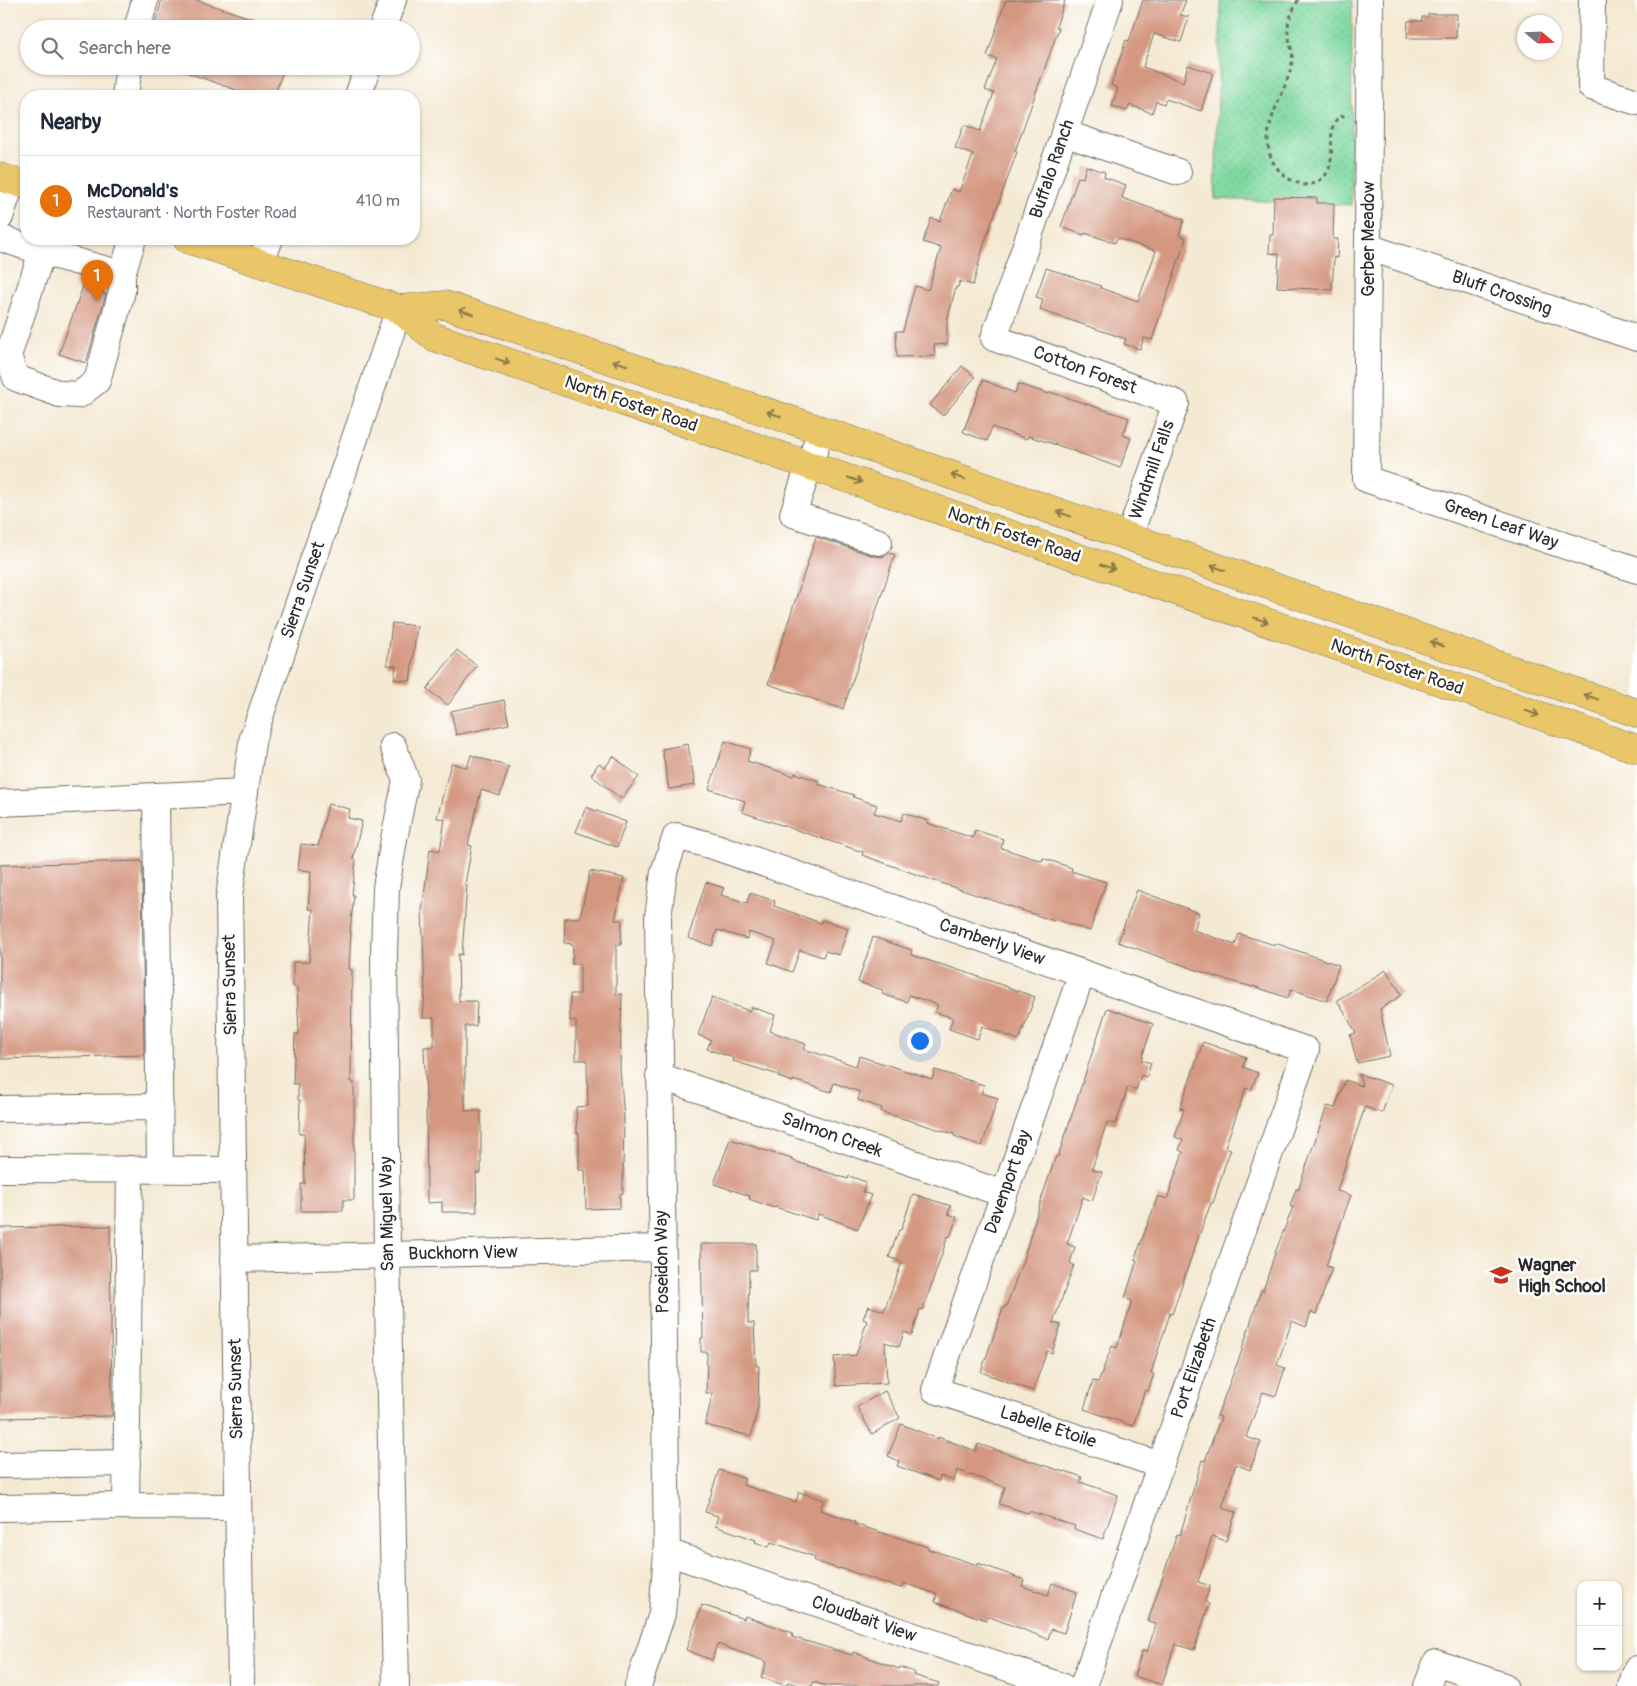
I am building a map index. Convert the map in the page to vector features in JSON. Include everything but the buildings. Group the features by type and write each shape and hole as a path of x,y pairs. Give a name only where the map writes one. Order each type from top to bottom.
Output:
{"main road":[{"name":"North Foster Road","path":"226,245 265,251 398,309 434,337 1637,749"},
{"name":"North Foster Road","path":"398,309 444,305 821,430 1637,713"}],"street":[{"path":"139,20 145,0"},
{"path":"385,20 393,0"},
{"name":"Buffalo Ranch","path":"994,338 1110,0"},
{"name":"Gerber Meadow","path":"1366,478 1370,0"},
{"path":"1592,0 1591,87 1637,102"},
{"path":"126,90 128,75"},
{"path":"360,90 365,75"},
{"path":"1064,133 1178,172"},
{"path":"0,217 13,181"},
{"path":"0,238 20,245"},
{"path":"21,245 122,274"},
{"path":"42,252 6,366 16,378 60,394 79,394 97,381 122,291 122,274 131,245"},
{"name":"Bluff Crossing","path":"1368,247 1637,338"},
{"name":"Sierra Sunset","path":"240,1686 229,897 253,737 398,309"},
{"name":"Cotton Forest","path":"994,338 1176,403"},
{"name":"Windmill Falls","path":"1129,537 1176,403"},
{"path":"821,430 808,464 793,514 879,542"},
{"name":"Green Leaf Way","path":"1366,478 1637,570"},
{"name":"San Miguel Way","path":"392,746 406,780 386,888 384,953 387,1255 396,1686"},
{"path":"0,803 245,792"},
{"path":"156,796 160,1169"},
{"name":"Camberly View","path":"676,836 713,846 1306,1050"},
{"name":"Poseidon Way","path":"638,1686 662,1614 667,1552 658,918 664,872 676,836"},
{"name":"Davenport Bay","path":"935,1390 1082,973"},
{"name":"Port Elizabeth","path":"1083,1686 1306,1050"},
{"name":"Salmon Creek","path":"659,1076 1004,1194"},
{"path":"0,1109 160,1108"},
{"path":"0,1168 232,1170"},
{"path":"126,1506 130,1169"},
{"name":"Buckhorn View","path":"234,1259 662,1248"},
{"name":"Labelle Etoile","path":"935,1390 1160,1465"},
{"path":"0,1464 127,1463"},
{"path":"0,1508 238,1507"},
{"name":"Cloudbait View","path":"667,1552 1061,1686"},
{"path":"1427,1686 1436,1663 1504,1686"},
{"path":"1631,1686 1637,1669"}],"path":[{"path":"1298,0 1290,16 1288,31 1293,60 1268,132 1268,152 1274,164 1282,174 1292,181 1306,185 1322,180 1332,162 1332,124 1336,118 1343,115 1369,114"}],"green space":[{"path":"1221,0 1352,0 1351,205 1215,199"}],"place":[{"name":"McDonald's","path":"97,301"},
{"name":"Wagner High School","path":"1501,1275"}]}
